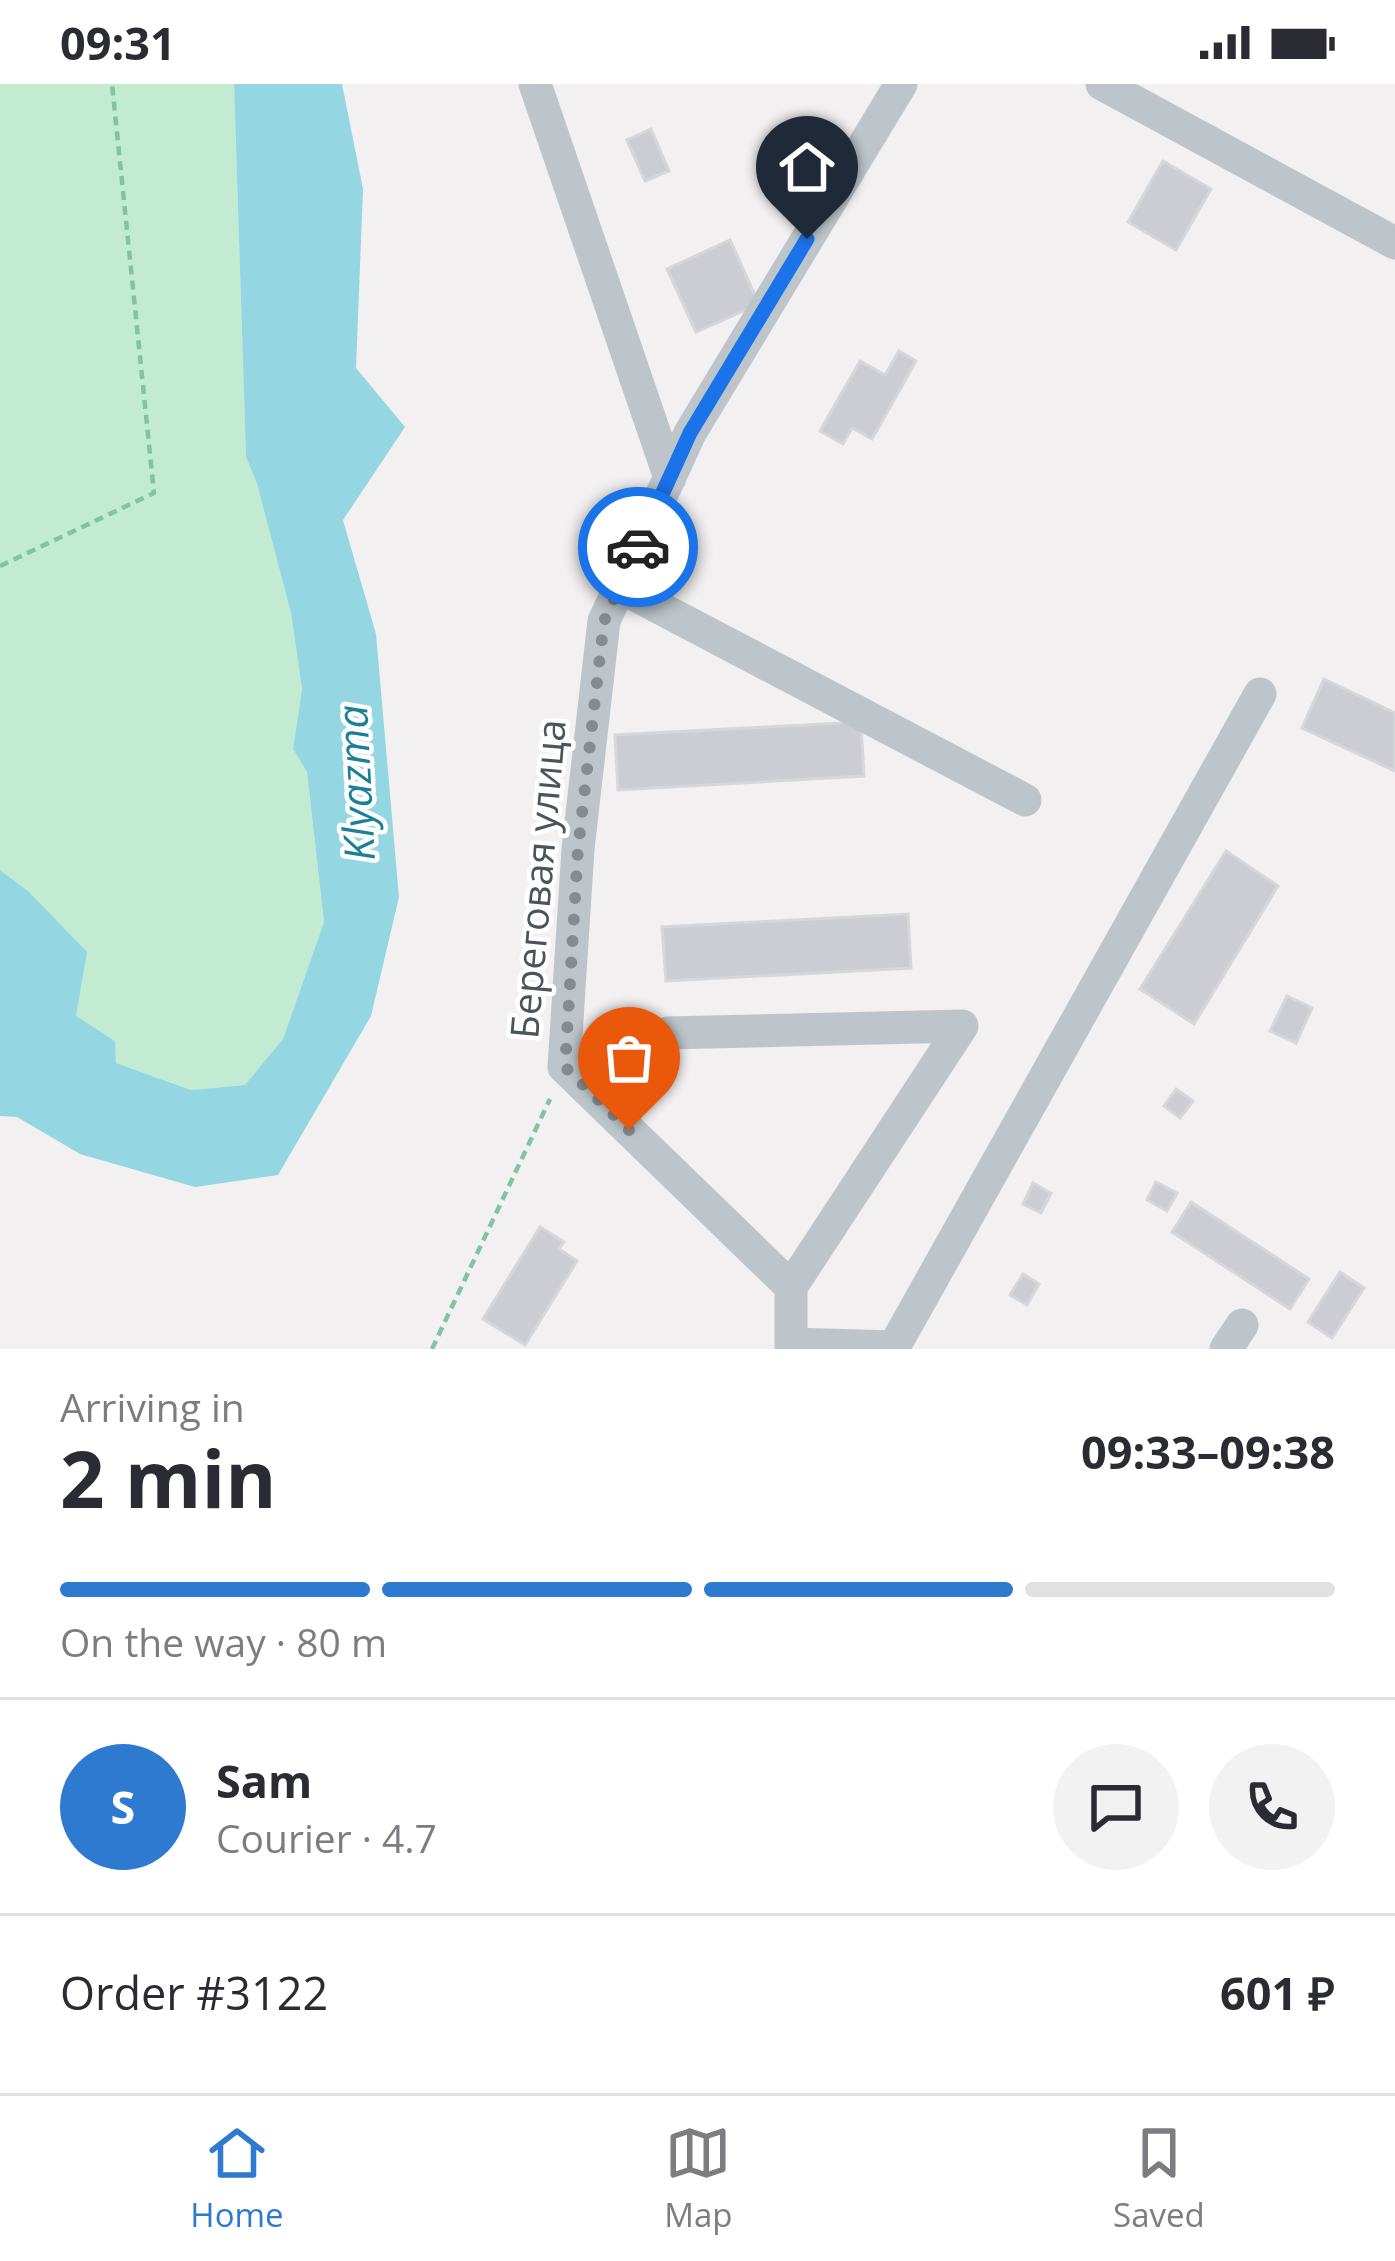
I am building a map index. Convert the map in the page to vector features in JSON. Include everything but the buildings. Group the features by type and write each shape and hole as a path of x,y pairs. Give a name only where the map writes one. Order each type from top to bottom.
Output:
{"street":[{"path":"536,84 670,478"},
{"name":"Береговая улица","path":"790,1287 565,1067 578,849 604,621 690,433 901,84"},
{"path":"1102,84 1395,243"},
{"path":"620,586 1025,800"},
{"path":"667,1033 962,1027 790,1287 791,1346 894,1347 1260,694"}],"path":[{"path":"0,566 154,493 112,84"},
{"path":"432,1349 565,1067"}],"green space":[{"path":"0,84 234,84 246,457 291,613 302,689 293,749 307,772 324,922 283,1039 246,1085 191,1090 116,1063 115,1041 76,1017 28,891 0,870"}],"water":[{"name":"Klyazma","path":"234,84 342,84 363,189 356,368 405,427 343,520 376,634 399,897 371,1016 278,1175 195,1187 80,1154 17,1117 0,1116 0,870 28,891 87,952 76,1016 115,1041 116,1063 191,1090 245,1085 283,1039 324,922 307,772 293,749 302,689 291,613 246,457"}],"way so far":[{"path":"629,1130 565,1067 578,849 604,621 638,547"}],"route":[{"path":"638,547 690,433 807,239"}]}
